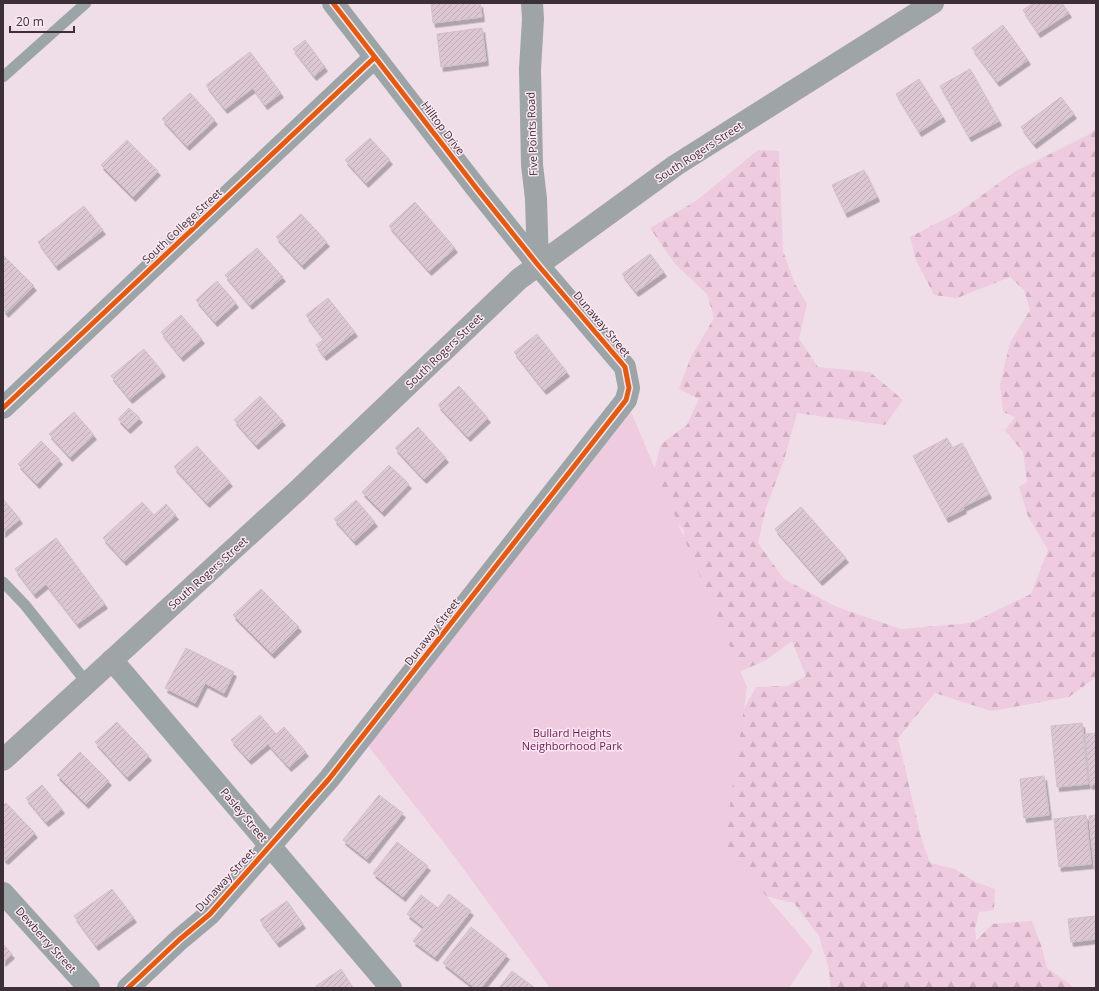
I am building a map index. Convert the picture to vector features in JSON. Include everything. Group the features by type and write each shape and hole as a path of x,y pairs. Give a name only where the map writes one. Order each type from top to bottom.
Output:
{"main road":[{"name":"Five Points Road","path":"532,3 533,19 530,70 532,165 536,199 538,265"},
{"name":"South Rogers Street","path":"3,760 298,490 519,279 676,165 933,3"}],"street":[{"name":"Hilltop Drive","path":"333,3 374,58 415,107 477,189 538,265"},
{"name":"South College Street","path":"3,408 374,58"},
{"name":"Dunaway Street","path":"128,988 179,940 210,914 329,779 626,400 629,388 626,367 538,265"},
{"name":"Pasley Street","path":"112,660 391,988"},
{"name":"Dewberry Street","path":"3,893 89,988"}],"lane":[{"path":"3,77 86,3"},
{"path":"3,582 25,605 87,683"}],"green space":[{"path":"1096,128 1096,677 1069,697 991,711 935,693 898,738 921,837 930,863 955,869 975,882 995,889 994,910 979,912 975,928 976,940 993,924 1032,921 1041,945 1047,968 1075,988 831,988 829,969 819,936 794,903 733,888 709,837 732,730 756,687 787,686 806,676 792,641 766,660 741,671 702,649 681,590 684,530 648,493 661,444 687,425 699,399 679,389 691,357 714,318 707,294 676,265 650,228 696,201 758,150 779,151 783,251 795,284 807,304 799,339 818,367 870,372 903,400 885,425 797,413 784,460 766,508 758,543 784,579 837,607 901,629 971,623 1031,594 1048,550 1028,516 1019,487 1027,482 1023,452 1005,430 1015,417 1003,412 1000,385 1010,343 1030,310 1024,290 1010,277 957,298 934,295 916,260 910,237 957,213 1016,171 1088,135"},
{"name":"Bullard Heights Neighborhood Park","path":"626,400 747,687 724,846 813,951 789,988 550,988 455,857 362,738"}],"building":[{"path":"431,3 480,3 482,17 433,23"},
{"path":"1033,3 1062,3 1069,13 1038,33 1023,10"},
{"path":"1003,25 1028,60 997,82 972,48"},
{"path":"482,28 486,61 441,67 437,34"},
{"path":"305,40 325,67 314,76 293,49"},
{"path":"250,52 281,93 265,105 253,88 225,109 206,85"},
{"path":"970,69 999,121 969,137 940,86"},
{"path":"919,79 943,117 919,132 896,94"},
{"path":"190,93 215,120 187,146 162,119"},
{"path":"1061,97 1074,114 1034,144 1021,127"},
{"path":"370,138 390,160 366,183 345,160"},
{"path":"127,140 158,171 133,197 101,165"},
{"path":"864,170 877,197 845,213 832,185"},
{"path":"415,202 455,248 429,271 389,226"},
{"path":"84,206 103,230 56,266 38,242"},
{"path":"301,214 327,242 302,265 276,237"},
{"path":"257,248 283,277 250,305 225,275"},
{"path":"650,254 664,272 636,292 622,274"},
{"path":"3,255 34,286 6,313 3,309"},
{"path":"217,281 236,303 215,322 196,300"},
{"path":"328,298 355,332 324,356 316,345 324,339 306,315"},
{"path":"181,315 202,339 181,357 161,332"},
{"path":"537,334 567,372 544,390 514,352"},
{"path":"144,349 163,372 130,399 111,376"},
{"path":"459,386 488,418 468,437 438,405"},
{"path":"260,396 283,421 256,445 234,420"},
{"path":"129,408 140,418 128,429 118,419"},
{"path":"74,412 94,435 70,457 49,434"},
{"path":"418,427 446,458 424,479 395,448"},
{"path":"947,438 952,448 962,443 989,494 963,507 964,509 946,518 913,456"},
{"path":"41,441 60,460 37,484 18,464"},
{"path":"197,446 230,482 207,503 174,467"},
{"path":"389,465 409,484 382,512 362,492"},
{"path":"3,499 20,519 3,533"},
{"path":"356,500 375,522 354,541 334,519"},
{"path":"142,502 154,515 166,504 176,515 124,561 103,538"},
{"path":"801,507 846,558 820,581 775,529"},
{"path":"56,538 105,604 77,624 46,584 34,594 15,569"},
{"path":"261,589 299,627 272,654 233,615"},
{"path":"186,648 234,672 224,693 205,683 195,703 165,688"},
{"path":"260,715 276,734 284,727 306,752 289,767 268,744 249,760 231,740"},
{"path":"117,722 149,756 127,777 95,742"},
{"path":"1082,723 1088,784 1057,787 1051,726"},
{"path":"1096,733 1096,784 1090,785 1085,734"},
{"path":"80,752 109,781 86,804 57,775"},
{"path":"1044,776 1049,815 1024,818 1020,779"},
{"path":"42,785 62,809 46,822 26,798"},
{"path":"379,795 403,813 367,859 343,840"},
{"path":"6,803 35,833 6,860 3,858 3,806"},
{"path":"1086,815 1091,864 1059,867 1054,819"},
{"path":"1096,815 1096,871 1095,871 1089,816"},
{"path":"397,842 428,866 403,897 373,873"},
{"path":"112,889 134,918 96,946 74,916"},
{"path":"449,894 471,911 435,957 413,941 424,927 407,914 421,895 438,908"},
{"path":"287,901 303,924 277,943 260,920"},
{"path":"1096,916 1096,939 1071,942 1068,919"},
{"path":"471,927 507,955 481,988 475,988 443,963"},
{"path":"3,944 12,954 3,962"},
{"path":"341,969 353,988 318,988 316,986"},
{"path":"512,971 535,988 499,988"}],"cycle path":[{"path":"128,988 179,940 210,914 329,779 626,400 629,388 625,367 538,265 477,189 333,3"},
{"path":"3,408 374,58"}]}
